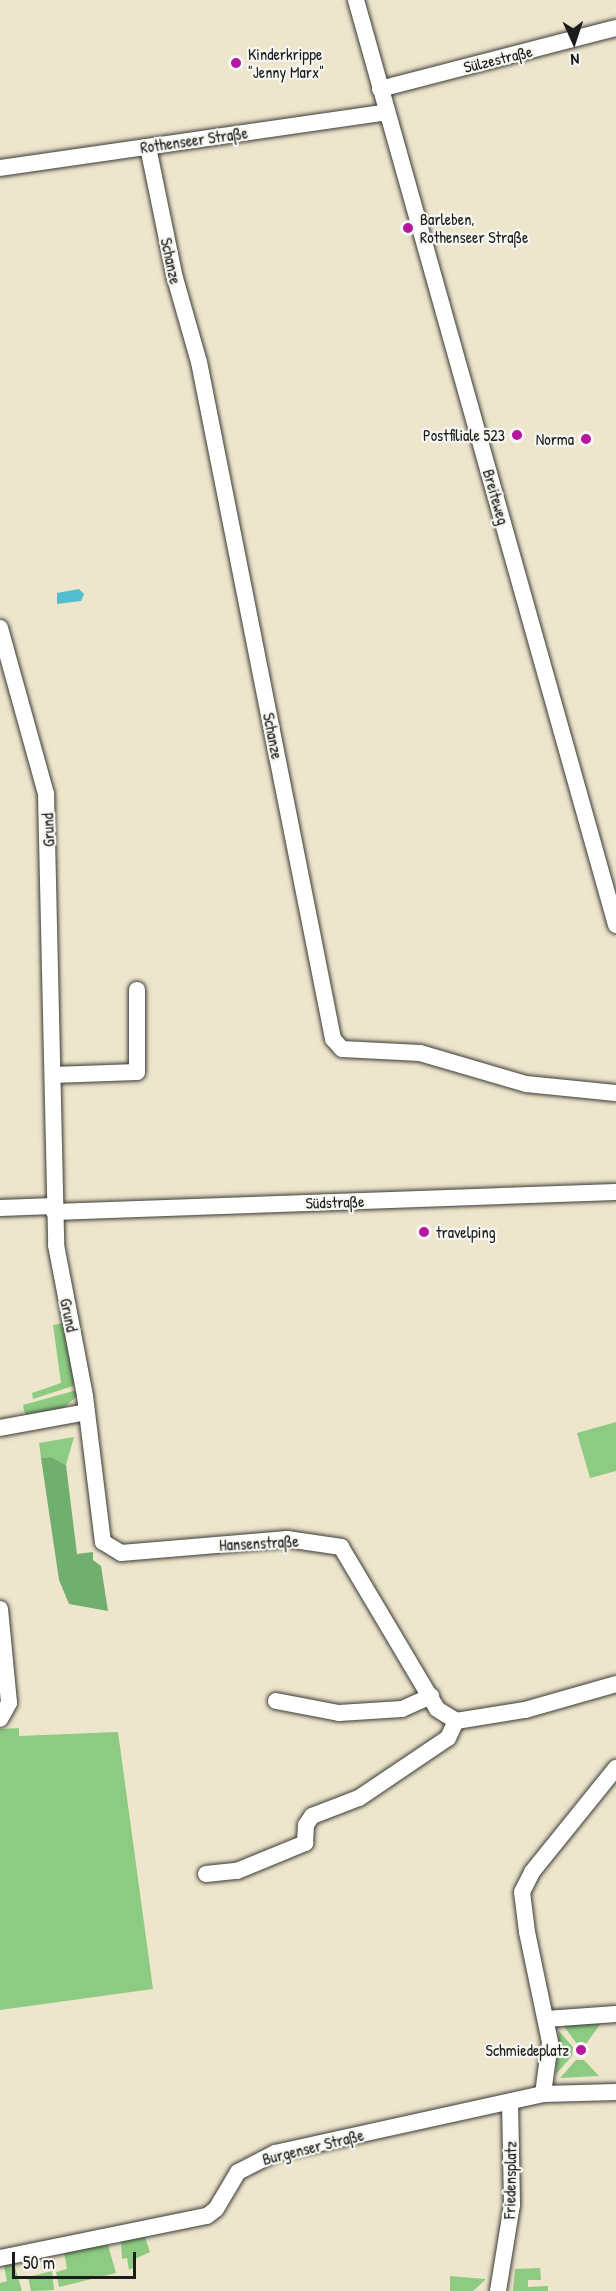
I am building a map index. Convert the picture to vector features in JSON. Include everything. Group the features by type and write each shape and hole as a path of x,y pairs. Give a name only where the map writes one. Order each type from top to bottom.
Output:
{"street":[{"name":"Breiteweg","path":"356,0 616,925"},
{"name":"Sülzestraße","path":"380,89 616,28"},
{"name":"Rothenseer Straße","path":"0,168 387,112"},
{"name":"Schanze","path":"148,147 175,278 199,362 333,1039 342,1048 420,1053 526,1084 616,1093"},
{"name":"Grund","path":"0,628 46,794 54,1209 58,1262 87,1412 103,1542 111,1550"},
{"path":"53,1075 137,1072 137,990"},
{"name":"Südstraße","path":"0,1208 54,1209 616,1192"},
{"path":"0,1428 87,1412"},
{"name":"Hansenstraße","path":"111,1550 128,1553 287,1539 341,1547 431,1696 445,1717 456,1721"},
{"path":"0,1609 9,1702 0,1719"},
{"path":"206,1874 237,1871 305,1843 306,1825 312,1816 359,1798 448,1738 456,1721 525,1710 614,1687"},
{"path":"276,1701 339,1713 402,1709 431,1696"},
{"path":"543,2094 550,2042 527,1932 524,1886 616,1768"},
{"path":"546,2019 616,2014"},
{"name":"Burgenser Straße","path":"0,2258 207,2216 238,2172 275,2153 510,2104 543,2094 616,2092"},
{"name":"Friedensplatz","path":"498,2291 512,2205 510,2104"}],"green space":[{"path":"64,1323 76,1385 33,1399 32,1393 61,1383 53,1325"},
{"path":"77,1390 78,1395 65,1407 48,1413 27,1415 24,1411 23,1405"},
{"path":"616,1422 616,1471 590,1478 577,1433"},
{"path":"74,1437 66,1465 51,1457 41,1458 39,1443"},
{"path":"51,1457 66,1465 77,1554 93,1552 93,1560 101,1566 108,1611 69,1604 59,1580 41,1458"},
{"path":"19,1728 19,1736 118,1732 153,1989 0,2010 0,1729"},
{"path":"601,2023 586,2044 577,2044 563,2025"},
{"path":"559,2031 573,2047 572,2056 556,2074"},
{"path":"576,2060 584,2060 599,2076 560,2078"},
{"path":"145,2237 150,2252 135,2259 136,2266 129,2270 127,2258 122,2259 121,2242"},
{"path":"108,2245 116,2273 59,2287 56,2272 67,2269 64,2252"},
{"path":"14,2264 22,2291 0,2291 0,2283 7,2281 4,2266"},
{"path":"540,2268 541,2280 528,2280 528,2287 548,2286 548,2291 513,2291 515,2269"},
{"path":"52,2271 54,2290 31,2291 28,2277"},
{"path":"450,2276 485,2280 473,2291 450,2291"}],"water":[{"path":"79,589 84,594 81,601 57,604 57,593"}],"place":[{"name":"Kinderkrippe \"Jenny Marx\"","path":"236,63"},
{"name":"Barleben, Rothenseer Straße","path":"408,228"},
{"name":"Postfiliale 523","path":"517,435"},
{"name":"Norma","path":"586,439"},
{"name":"travelping","path":"424,1232"},
{"name":"Schmiedeplatz","path":"581,2050"}]}
